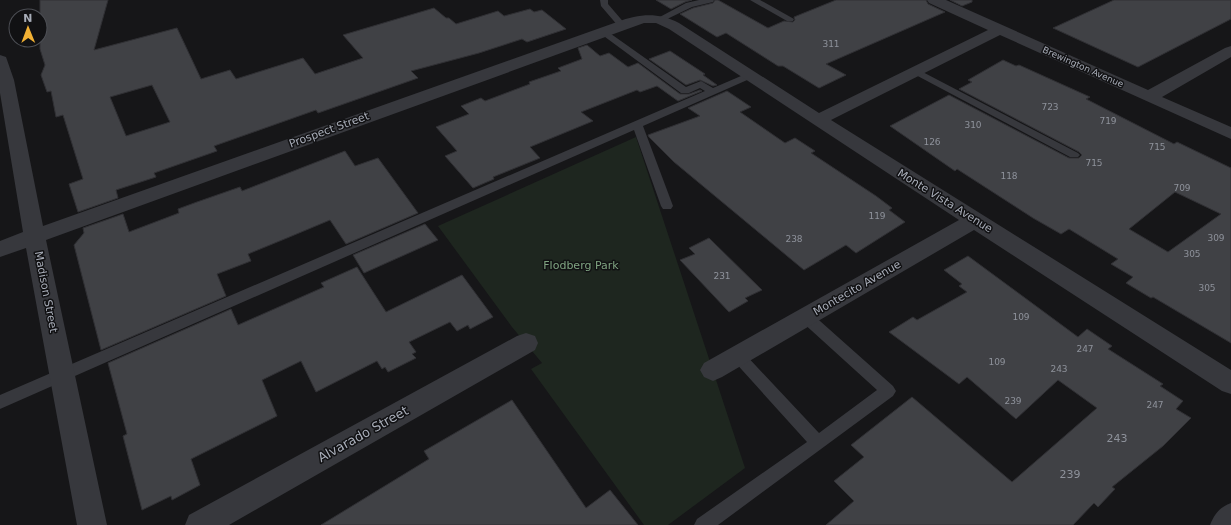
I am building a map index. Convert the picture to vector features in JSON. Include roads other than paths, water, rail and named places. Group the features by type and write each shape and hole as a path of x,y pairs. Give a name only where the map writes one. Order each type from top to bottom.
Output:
{"street":[{"name":"Brewington Avenue","path":"934,0 1231,134"},
{"name":"Prospect Street","path":"0,249 622,25 645,18 660,19"},
{"name":"Monte Vista Avenue","path":"660,19 674,26 818,120 1231,383"},
{"path":"818,120 1000,30"},
{"path":"1148,97 1231,51"},
{"name":"Madison Street","path":"2,73 92,525"},
{"name":"Montecito Avenue","path":"713,370 975,220"},
{"name":"Alvarado Street","path":"200,525 526,344"},
{"path":"1225,525 1231,518"}],"lane":[{"path":"604,0 604,4 622,25"},
{"path":"660,19 689,5 710,0"},
{"path":"754,0 790,20"},
{"path":"604,32 685,91 702,84 713,92"},
{"path":"915,71 1074,155"},
{"path":"0,402 751,76"},
{"path":"638,126 667,206"},
{"path":"703,525 888,391 806,317"},
{"path":"738,356 818,443"}],"park label":[{"name":"Flodberg Park","path":"581,265"}]}
